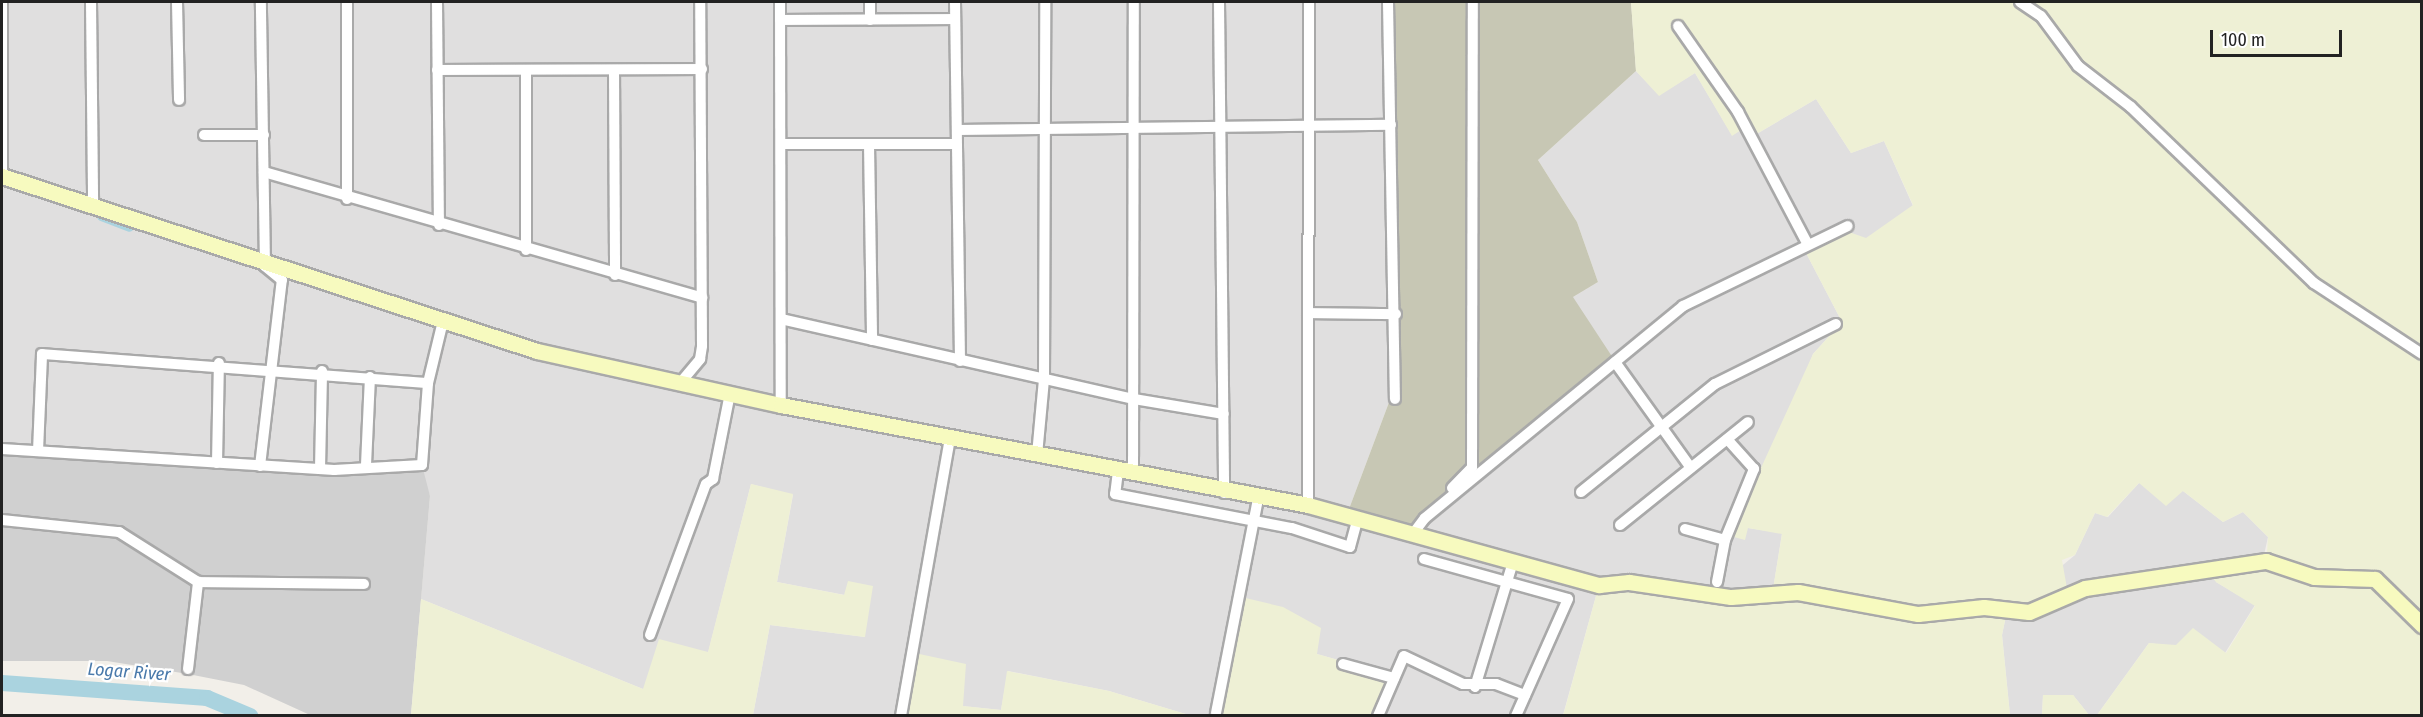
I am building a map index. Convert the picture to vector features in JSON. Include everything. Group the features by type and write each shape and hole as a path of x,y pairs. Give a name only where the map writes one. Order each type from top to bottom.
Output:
{"street":[{"path":"2,2 2,176 93,205 265,266 537,351 681,382 729,396 781,405 947,446 1037,455 1224,493 1308,505 1599,585 1629,582 1731,597 1798,592 1935,614 1984,607 2029,612 2085,588 2266,561 2314,577 2376,579 2421,625"},
{"path":"91,2 93,205"},
{"path":"177,2 179,100"},
{"path":"260,466 268,369 282,280 265,266 261,2"},
{"path":"347,2 347,199"},
{"path":"437,2 439,225"},
{"path":"681,382 700,359 702,69 700,2"},
{"path":"780,2 781,405"},
{"path":"870,2 870,20"},
{"path":"955,2 960,361"},
{"path":"1037,455 1044,379 1044,2"},
{"path":"1134,2 1134,399 1126,473 1115,494 1255,520 1350,547 1357,520"},
{"path":"1219,2 1224,493"},
{"path":"1308,505 1309,2"},
{"path":"1388,2 1396,314 1395,399"},
{"path":"1412,535 1472,466 1473,2"},
{"path":"2020,2 2040,16 2078,66 2131,107 2314,284 2421,354"},
{"path":"780,20 955,19"},
{"path":"1678,26 1738,112 1807,243"},
{"path":"437,70 702,69"},
{"path":"614,70 615,275"},
{"path":"526,71 526,250"},
{"path":"957,130 1391,125"},
{"path":"204,135 264,135"},
{"path":"782,144 956,144"},
{"path":"869,144 872,340"},
{"path":"264,172 347,199 702,298"},
{"path":"1425,518 1683,306 1807,243 1848,226"},
{"path":"1308,313 1396,314"},
{"path":"781,319 1134,399 1224,414"},
{"path":"2,449 320,469 358,470 366,465 422,465 428,383 443,321"},
{"path":"1581,492 1715,384 1836,324"},
{"path":"38,451 42,354 219,363 268,369 322,371 428,383"},
{"path":"1615,362 1691,468"},
{"path":"217,462 219,363"},
{"path":"320,469 322,371"},
{"path":"366,465 370,377"},
{"path":"650,635 706,484 713,479 729,396"},
{"path":"1620,525 1748,422"},
{"path":"1717,582 1725,540 1754,468 1727,439"},
{"path":"900,716 947,446"},
{"path":"1216,713 1258,498"},
{"path":"2,520 119,532 198,582 364,584"},
{"path":"1685,529 1725,540"},
{"path":"1424,559 1508,580 1568,599 1516,716"},
{"path":"1475,687 1513,562"},
{"path":"188,669 198,582"},
{"path":"1378,716 1404,656 1475,687 1496,684 1525,695"},
{"path":"1343,664 1394,678"}],"shaded area":[{"path":"2,2 1388,2 1391,397 1346,517 1407,534 1573,297 1598,282 1577,222 1538,160 1636,71 1659,95 1695,73 1732,135 1741,130 1748,139 1816,99 1851,153 1884,141 1913,206 1866,239 1805,251 1842,322 1813,354 1748,528 1782,533 1772,596 1599,585 1563,715 1373,715 1388,674 1317,654 1214,715 1189,715 1109,691 1008,671 1001,710 962,706 902,715 753,715 770,625 865,637 845,595 777,582 793,495 751,484 708,653 643,689 421,599 430,496 426,485 363,469 2,449"},
{"path":"1388,2 1631,2 1636,71 1538,160 1577,222 1598,282 1573,297 1613,358 1413,523 1407,534 1346,517 1391,397"},
{"path":"1631,2 2421,2 2421,715 2097,715 2149,643 2176,645 2193,628 2226,653 2255,606 2216,582 2204,567 2262,564 2267,553 2268,537 2243,512 2223,522 2183,491 2166,506 2139,483 2107,517 2095,513 2075,555 2062,560 2068,594 2007,611 2002,635 2010,715 1563,716 1599,585 1772,595 1782,534 1748,528 1745,540 1730,536 1813,354 1842,322 1805,251 1846,231 1866,238 1913,205 1884,141 1851,153 1816,99 1748,139 1741,130 1732,136 1695,73 1659,96 1636,71"},
{"path":"2,449 260,466 422,465 430,496 411,715 310,715 244,685 107,661 2,661"},
{"path":"2139,483 2183,491 2223,522 2243,512 2268,537 2262,564 2216,582 2255,605 2225,653 2149,643 2097,715 2089,715 2073,695 2043,695 2042,715 2010,715 2002,635 2007,611 2075,555 2095,513 2108,517"},
{"path":"751,484 793,494 777,582 844,595 848,581 873,586 865,637 770,625 753,715 411,715 421,599 643,689 659,639 708,652"},
{"path":"1237,596 1283,607 1321,628 1317,654 1388,674 1373,715 1214,716"},
{"path":"910,652 966,664 963,706 1001,710 1007,671 1109,691 1189,715 902,716"},
{"path":"2043,695 2073,695 2089,715 2042,715"}],"waterway":[{"path":"101,216 129,227"},
{"name":"Logar River","path":"2,683 207,698 250,716"}]}
